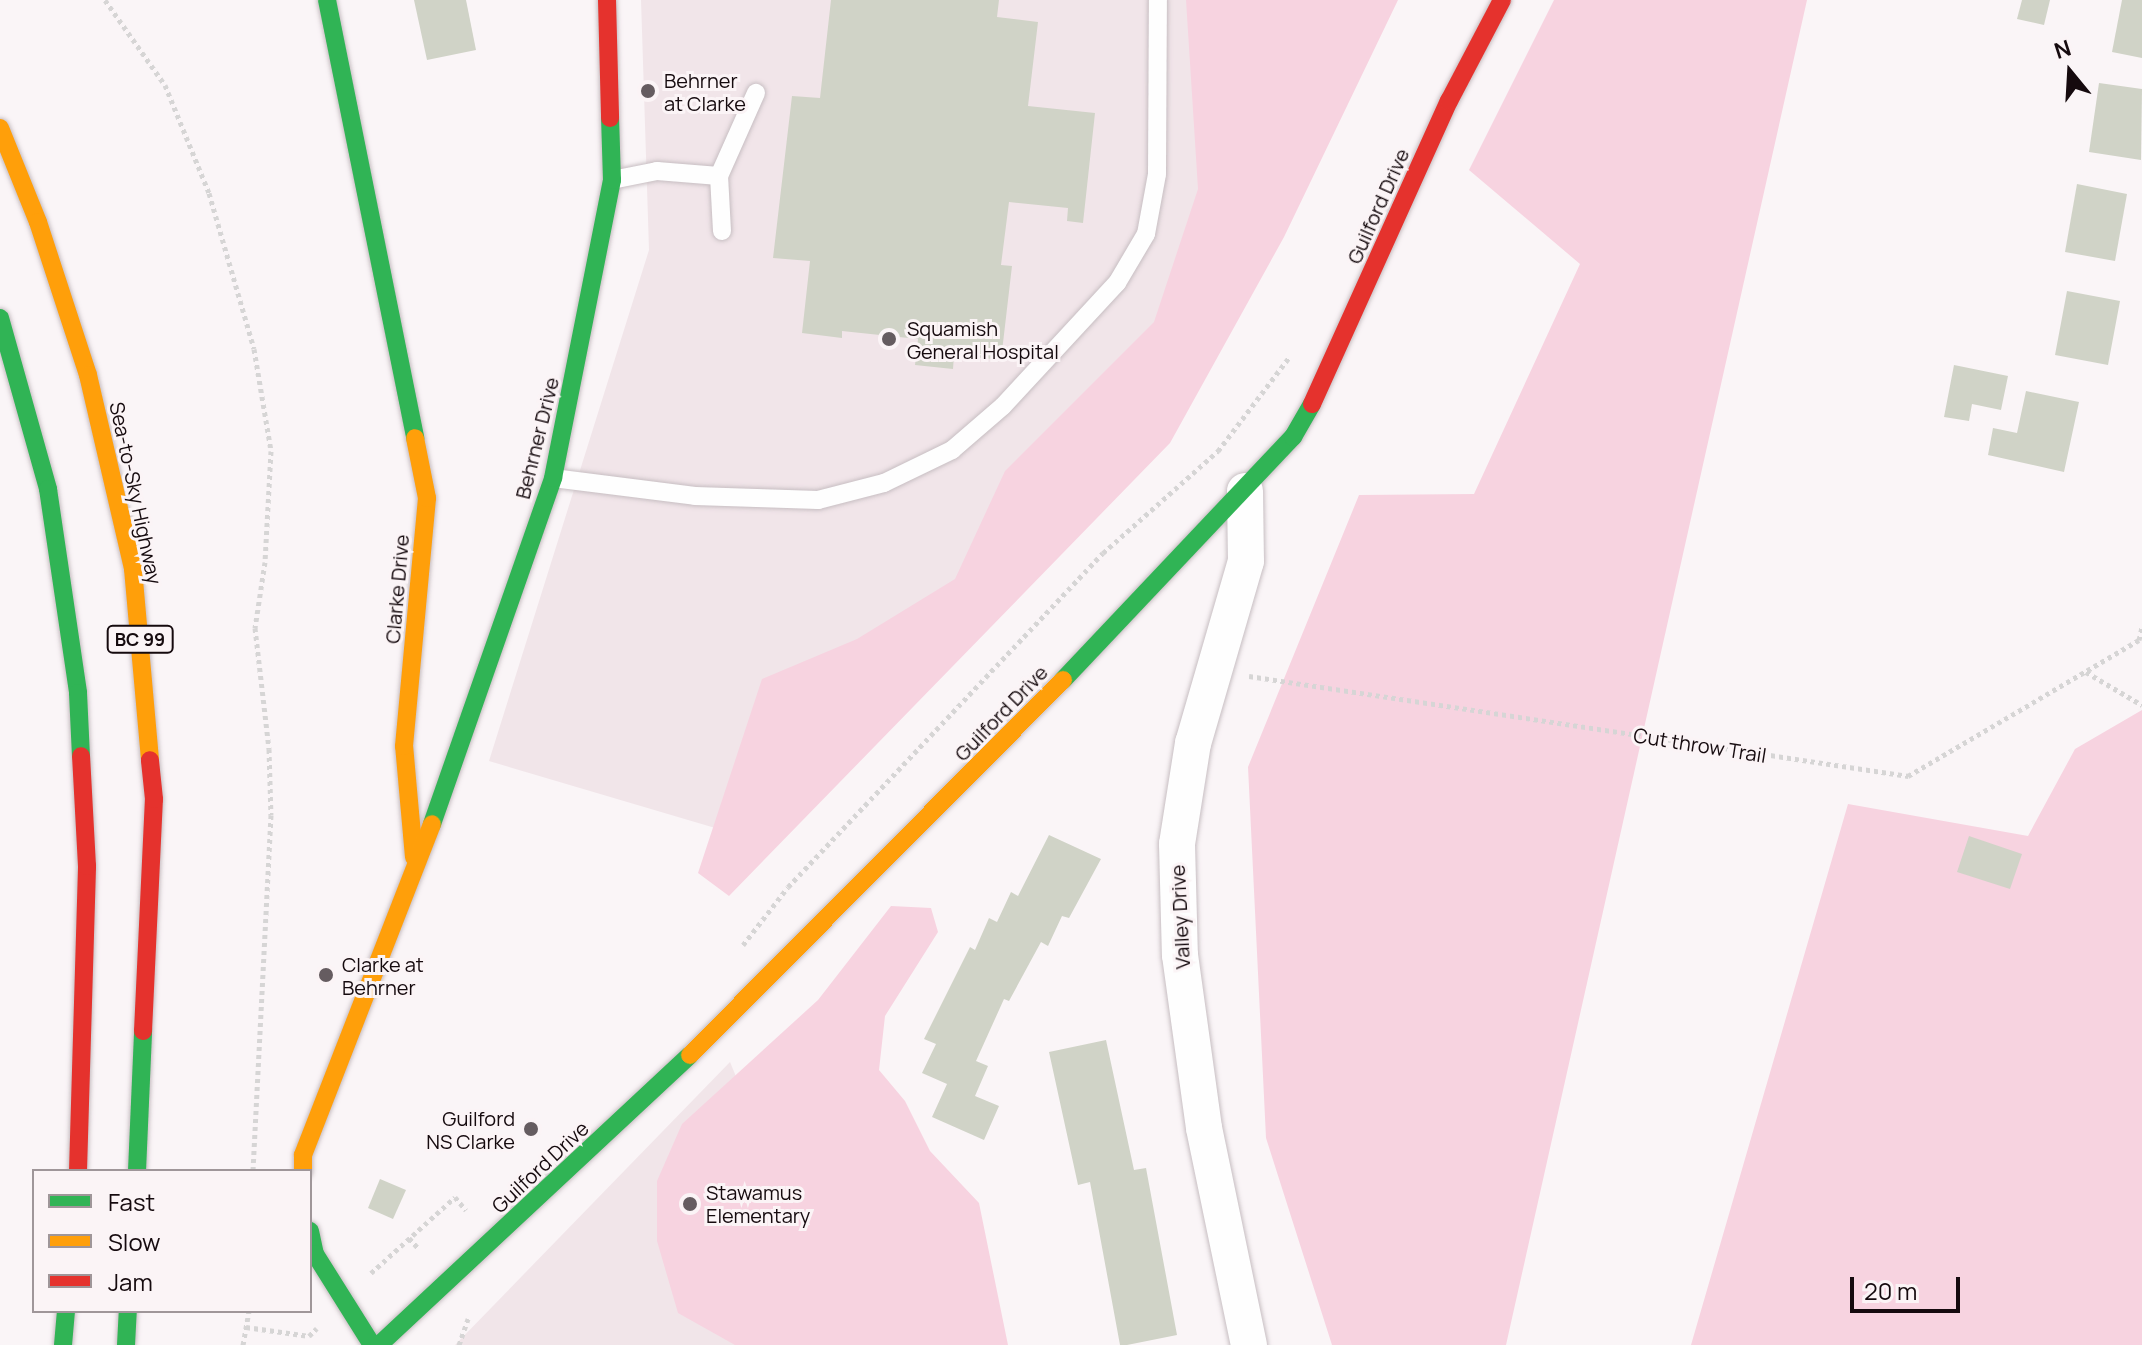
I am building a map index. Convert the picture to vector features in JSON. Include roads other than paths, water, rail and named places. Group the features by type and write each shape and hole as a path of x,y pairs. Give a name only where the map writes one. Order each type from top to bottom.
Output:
{"main road":[{"name":"Clarke Drive","path":"303,1169 303,1155 415,867 404,746 427,498 327,0"},
{"name":"Behrner Drive","path":"415,867 553,478 612,180 607,0"},
{"name":"Guilford Drive","path":"379,1345 754,996 1245,491 1293,437 1326,380 1449,101 1502,0"},
{"name":"Sea-to-Sky Highway","path":"0,128 88,375 133,569 154,799 137,1169"},
{"path":"0,147 17,169"},
{"path":"0,318 48,489 78,693 87,866 78,1169"},
{"path":"312,1240 315,1254 372,1345"},
{"path":"63,1345 66,1313"},
{"path":"126,1345 128,1313"}],"street":[{"name":"Valley Drive","path":"1245,491 1246,561 1193,743 1177,844 1180,955 1204,1128 1249,1345"}],"lane":[{"path":"553,478 695,496 818,500 884,483 952,450 1003,406 1117,283 1146,234 1157,174 1158,0"},
{"path":"722,231 719,176 756,93"},
{"path":"612,180 657,171 719,176"}],"place":[{"name":"Behrner at Clarke","path":"648,91"},
{"name":"Squamish General Hospital","path":"889,339"},
{"name":"Clarke at Behrner","path":"326,975"},
{"name":"Guilford NS Clarke","path":"531,1129"},
{"name":"Stawamus Elementary","path":"690,1204"}]}
